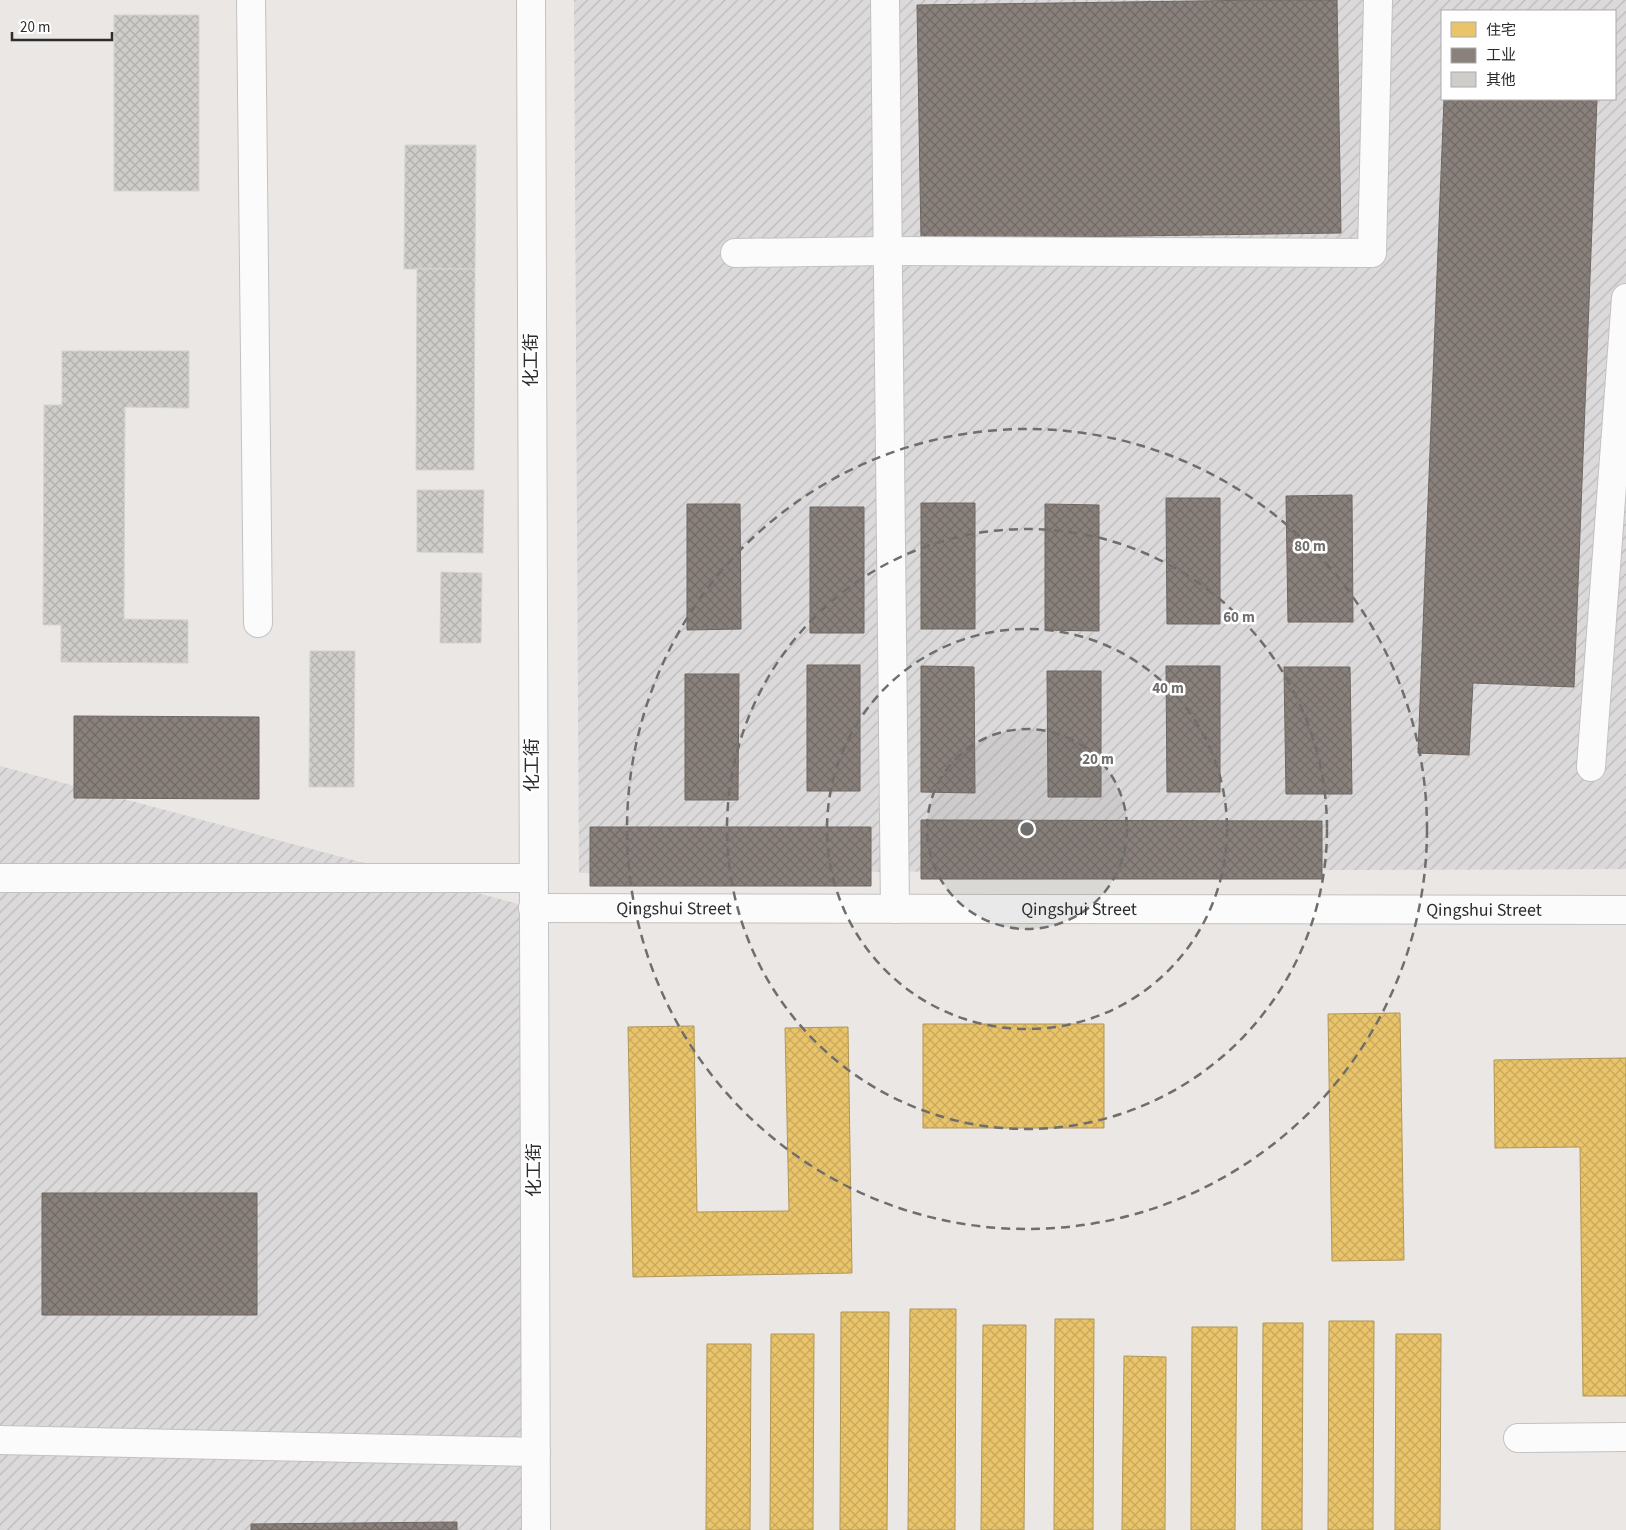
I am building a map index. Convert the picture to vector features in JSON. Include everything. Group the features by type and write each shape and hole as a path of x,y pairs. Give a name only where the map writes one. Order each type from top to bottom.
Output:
{"street":[{"path":"251,0 258,623"},
{"name":"化工街","path":"531,0 536,1530"},
{"path":"885,0 895,909"},
{"path":"735,254 888,251 1372,253 1378,0"},
{"path":"1591,767 1626,298"},
{"path":"0,878 533,878"},
{"name":"Qingshui Street","path":"533,908 1626,910"},
{"path":"1518,1438 1626,1437"},
{"path":"0,1440 536,1452"}],"shaded area":[{"path":"574,0 1626,0 1626,869 579,873"},
{"path":"0,766 533,908 536,1530 0,1530"}],"building: 住宅":[{"path":"1400,1013 1404,1260 1332,1261 1328,1014"},
{"path":"923,1024 1104,1024 1104,1128 923,1128"},
{"path":"694,1026 697,1212 789,1211 785,1028 848,1027 852,1273 633,1277 628,1027"},
{"path":"1626,1058 1626,1396 1583,1396 1580,1147 1495,1148 1494,1060"},
{"path":"910,1309 956,1309 955,1530 908,1530"},
{"path":"841,1312 889,1312 887,1530 840,1530"},
{"path":"1055,1319 1094,1319 1093,1530 1054,1530"},
{"path":"1329,1321 1374,1321 1373,1530 1328,1530"},
{"path":"1263,1323 1303,1323 1302,1530 1262,1530"},
{"path":"983,1325 1026,1325 1024,1530 981,1530"},
{"path":"1192,1327 1237,1327 1235,1530 1191,1530"},
{"path":"771,1334 814,1334 813,1530 770,1530"},
{"path":"1396,1334 1441,1334 1440,1530 1395,1530"},
{"path":"707,1344 751,1344 750,1530 706,1530"},
{"path":"1124,1356 1166,1357 1165,1530 1122,1530"}],"building: 工业":[{"path":"1337,0 1341,233 921,239 917,5"},
{"path":"1444,100 1597,100 1574,687 1473,683 1469,755 1418,753"},
{"path":"1352,495 1353,622 1288,622 1286,496"},
{"path":"1166,498 1220,498 1220,624 1167,624"},
{"path":"921,503 975,503 975,629 921,629"},
{"path":"687,504 740,504 741,629 687,630"},
{"path":"1045,504 1099,505 1099,631 1045,630"},
{"path":"810,507 864,507 864,633 810,633"},
{"path":"807,665 860,665 860,791 807,791"},
{"path":"921,666 974,667 975,793 921,792"},
{"path":"1166,666 1220,666 1220,792 1167,792"},
{"path":"1284,667 1350,667 1352,794 1286,794"},
{"path":"1047,671 1101,671 1101,797 1048,797"},
{"path":"685,674 739,674 738,800 685,800"},
{"path":"74,716 259,717 259,799 74,798"},
{"path":"921,820 1322,821 1322,879 921,879"},
{"path":"590,827 871,827 871,886 590,886"},
{"path":"42,1193 257,1193 257,1315 42,1315"},
{"path":"457,1522 457,1530 251,1530 251,1524"}],"building: 其他":[{"path":"114,15 199,15 199,191 114,191"},
{"path":"405,145 476,145 475,269 404,269"},
{"path":"417,268 475,269 474,470 416,470"},
{"path":"62,351 189,351 189,408 125,407 124,619 188,620 188,663 61,662 61,625 43,625 44,405 62,405"},
{"path":"417,490 484,490 483,553 417,552"},
{"path":"441,572 482,573 481,643 440,643"},
{"path":"310,651 355,651 354,787 309,787"}]}
